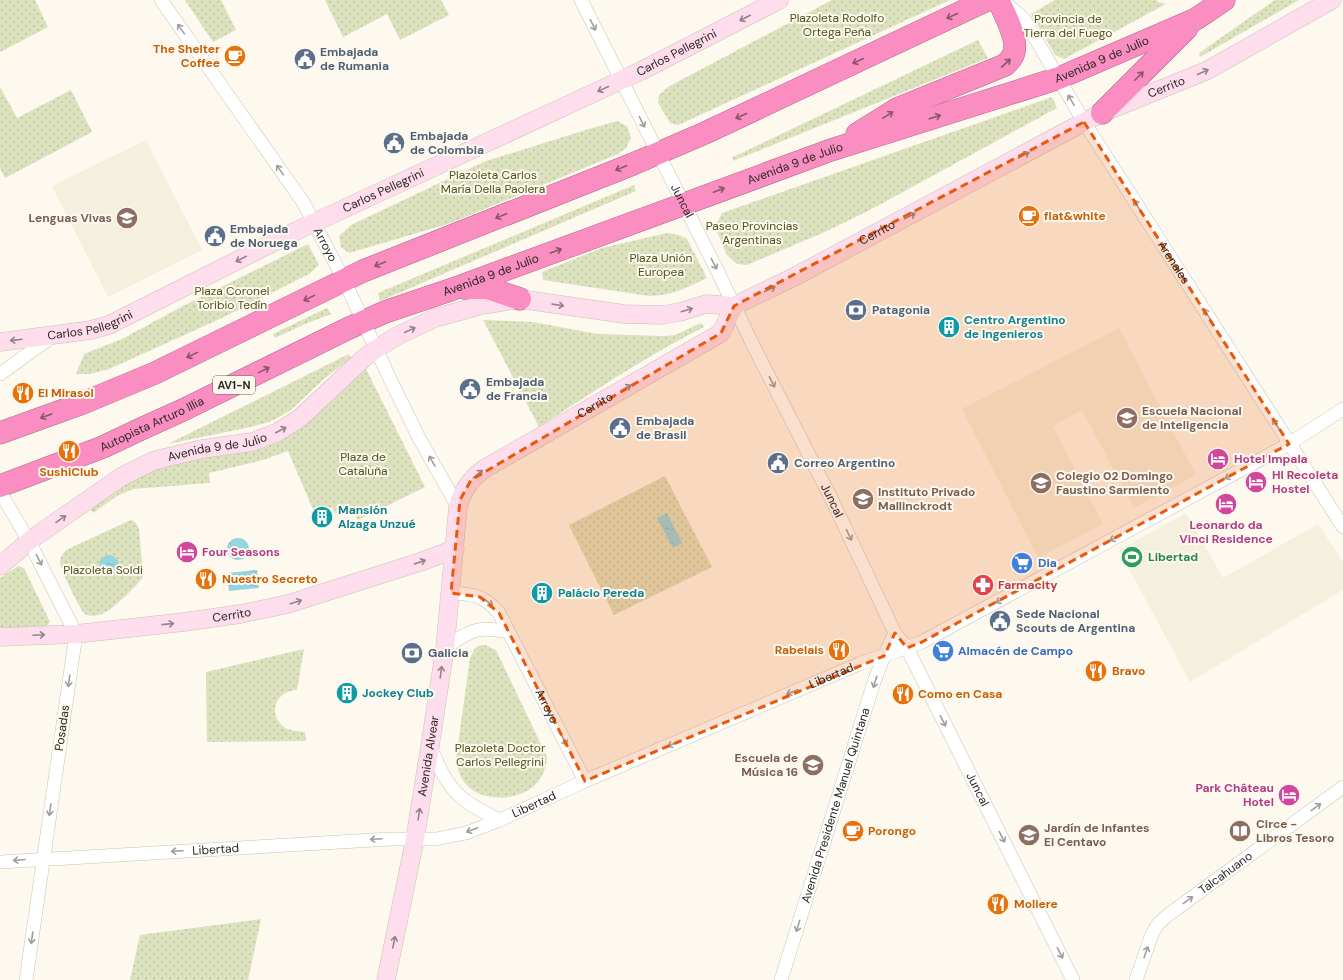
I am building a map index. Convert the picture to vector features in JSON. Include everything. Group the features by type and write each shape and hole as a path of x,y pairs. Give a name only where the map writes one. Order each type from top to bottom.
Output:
{"highway":[{"path":"0,433 83,403 155,373 363,271 705,133 988,0"},
{"path":"831,150 897,109 1004,66 1013,56 1015,47 1009,26 998,0"},
{"name":"Avenida 9 de Julio","path":"363,321 384,312 453,289 831,150 1059,78 1196,19 1224,0"},
{"path":"1093,117 1196,19"},
{"path":"453,289 488,288 520,299"},
{"name":"Autopista Arturo Illia","path":"0,486 103,447 185,409 363,321"}],"street":[{"name":"Arroyo","path":"161,0 303,202 344,280 419,438 458,507"},
{"name":"Juncal","path":"580,0 831,498 895,633 907,648 1073,980"},
{"name":"Carlos Pellegrini","path":"0,342 53,336 90,330 109,325 314,223 621,80 779,0"},
{"name":"Arenales","path":"1002,0 1024,19 1059,78 1093,117 1289,444 1343,528"},
{"name":"Cerrito","path":"458,507 463,492 477,474 721,333 734,306 803,273 1093,117 1206,71 1332,0"},
{"name":"Avenida 9 de Julio","path":"0,566 28,541 121,477 153,461 202,449 252,442 278,432 300,418 363,359 376,349 397,336 435,318 482,305 520,299 624,314 662,315 680,312 706,304 734,306"},
{"path":"0,374 53,336"},
{"name":"Libertad","path":"0,862 43,858 392,839 436,839 466,833 500,820 585,781 859,664 922,642 1289,444 1343,409"},
{"path":"0,492 28,541 76,634"},
{"name":"Avenida Alvear","path":"386,980 415,839 430,746 451,593 458,507"},
{"name":"Cerrito","path":"0,637 45,634 76,634 240,614 288,604 412,565 455,549"},
{"name":"Arroyo","path":"451,593 472,594 486,601 499,613 585,781"},
{"path":"444,648 460,637 476,630 485,628 508,632"},
{"name":"Avenida Presidente Manuel Quintana","path":"781,980 884,656 895,633"},
{"name":"Posadas","path":"26,980 76,634"},
{"name":"Libertad","path":"430,746 446,782 456,794 480,811 500,820"},
{"name":"Talcahuano","path":"1136,980 1152,934 1158,924 1168,915 1343,787"}],"highlighted area":[{"path":"1084,122 1289,444 922,642 907,648 895,633 884,656 585,781 499,613 480,597 451,593 460,500 471,480 721,333 734,306"}],"shaded area":[{"name":"Lenguas Vivas","path":"146,140 202,250 108,297 52,186"},
{"path":"1119,328 1196,475 1134,508 1082,410 1053,426 1103,524 1038,558 962,409"},
{"path":"1186,513 1223,578 1318,524 1343,562 1343,590 1190,682 1119,550"}],"green space":[{"path":"0,0 35,0 48,27 0,52"},
{"path":"185,0 221,0 236,30 213,42"},
{"path":"325,0 441,0 449,15 400,40 387,14 343,37"},
{"name":"Plazoleta Rodolfo Ortega Peña","path":"832,0 950,0 678,125 670,123 658,103 659,95 668,87"},
{"name":"Provincia de Tierra del Fuego","path":"1055,0 1157,0 1158,2 1166,4 1064,59 1055,55 1031,14"},
{"path":"1275,0 1299,0 1200,57 1199,53"},
{"path":"978,40 988,58 733,161 733,157"},
{"path":"0,87 17,118 71,90 92,132 5,178 0,168"},
{"name":"Paseo Provincias Argentinas","path":"1052,97 1057,108 868,211 827,231 747,265 737,264 727,255 715,227 722,213"},
{"name":"Plazoleta Carlos María Della Paolera","path":"617,121 627,126 631,138 626,148 618,154 448,224 349,253 341,247 339,236 351,225 486,161"},
{"path":"634,185 636,191 380,301 378,293"},
{"name":"Plaza Unión Europea","path":"667,233 679,235 687,239 707,278 686,288 657,296 543,280 542,272 602,248"},
{"name":"Plaza Coronel Toribio Tedín","path":"308,244 319,265 309,274 222,318 109,369 90,374 76,374 84,354 122,339 183,306"},
{"path":"327,308 331,314 275,338 273,334"},
{"path":"483,320 533,322 597,334 664,336 675,335 701,323 704,327 641,362 539,427"},
{"path":"349,354 351,358 325,378 292,409 269,422 168,444"},
{"name":"Plaza de Cataluña","path":"365,367 425,487 358,520 352,507 336,514 332,507 315,514 288,451 263,460 209,473 210,483 133,489 117,496 93,513 90,509 114,490 161,465 234,451"},
{"path":"665,476 712,567 614,615 569,525"},
{"name":"Plazoleta Soldi","path":"131,520 136,523 139,529 143,577 108,611 102,614 90,616 85,614 75,598 63,572 60,561 62,555 68,549"},
{"path":"18,566 24,568 50,622 47,626 0,628 0,578"},
{"name":"Plazoleta Doctor Carlos Pellegrini","path":"485,645 496,650 547,757 544,772 540,779 535,785 519,795 499,798 480,794 465,783 459,771 456,759 470,658 475,648"},
{"path":"304,649 297,690 284,694 276,703 275,709 278,721 285,728 305,732 306,741 207,742 206,672"},
{"path":"261,919 248,980 130,980 140,935"}],"water":[{"path":"667,513 682,543 673,548 657,518"},
{"path":"238,538 246,541 249,549 246,557 238,560 230,557 227,549 230,541"},
{"path":"105,555 113,555 119,561 119,569 113,575 105,575 99,569 99,561"},
{"path":"257,570 259,588 229,591 227,573"}],"place":[{"name":"The Shelter Coffee","path":"235,56"},
{"name":"Embajada de Rumania","path":"305,59"},
{"name":"Embajada de Colombia","path":"394,143"},
{"name":"flat&white","path":"1029,216"},
{"name":"Lenguas Vivas","path":"127,218"},
{"name":"Embajada de Noruega","path":"215,236"},
{"name":"Patagonia","path":"856,310"},
{"name":"Centro Argentino de Ingenieros","path":"949,327"},
{"name":"Embajada de Francia","path":"470,389"},
{"name":"El Mirasol","path":"23,393"},
{"name":"Escuela Nacional de Inteligencia","path":"1127,418"},
{"name":"Embajada de Brasil","path":"620,428"},
{"name":"SushiClub","path":"69,451"},
{"name":"Hotel Impala","path":"1218,459"},
{"name":"Correo Argentino","path":"778,463"},
{"name":"HI Recoleta Hostel","path":"1256,482"},
{"name":"Colegio 02 Domingo Faustino Sarmiento","path":"1041,483"},
{"name":"Instituto Privado Mallinckrodt","path":"863,499"},
{"name":"Leonardo da Vinci Residence","path":"1226,504"},
{"name":"Mansión Alzaga Unzué","path":"322,517"},
{"name":"Four Seasons","path":"187,552"},
{"name":"Libertad","path":"1132,557"},
{"name":"Dia","path":"1022,563"},
{"name":"Nuestro Secreto","path":"206,579"},
{"name":"Farmacity","path":"983,585"},
{"name":"Palácio Pereda","path":"542,593"},
{"name":"Sede Nacional Scouts de Argentina","path":"1000,621"},
{"name":"Rabelais","path":"839,650"},
{"name":"Almacén de Campo","path":"943,651"},
{"name":"Galicia","path":"412,653"},
{"name":"Bravo","path":"1096,671"},
{"name":"Jockey Club","path":"347,693"},
{"name":"Como en Casa","path":"903,694"},
{"name":"Escuela de Música 16","path":"813,765"},
{"name":"Park Château Hotel","path":"1289,795"},
{"name":"Porongo","path":"853,831"},
{"name":"Circe - Libros Tesoro","path":"1240,831"},
{"name":"Jardín de Infantes El Centavo","path":"1029,835"},
{"name":"Moliere","path":"998,904"}]}
